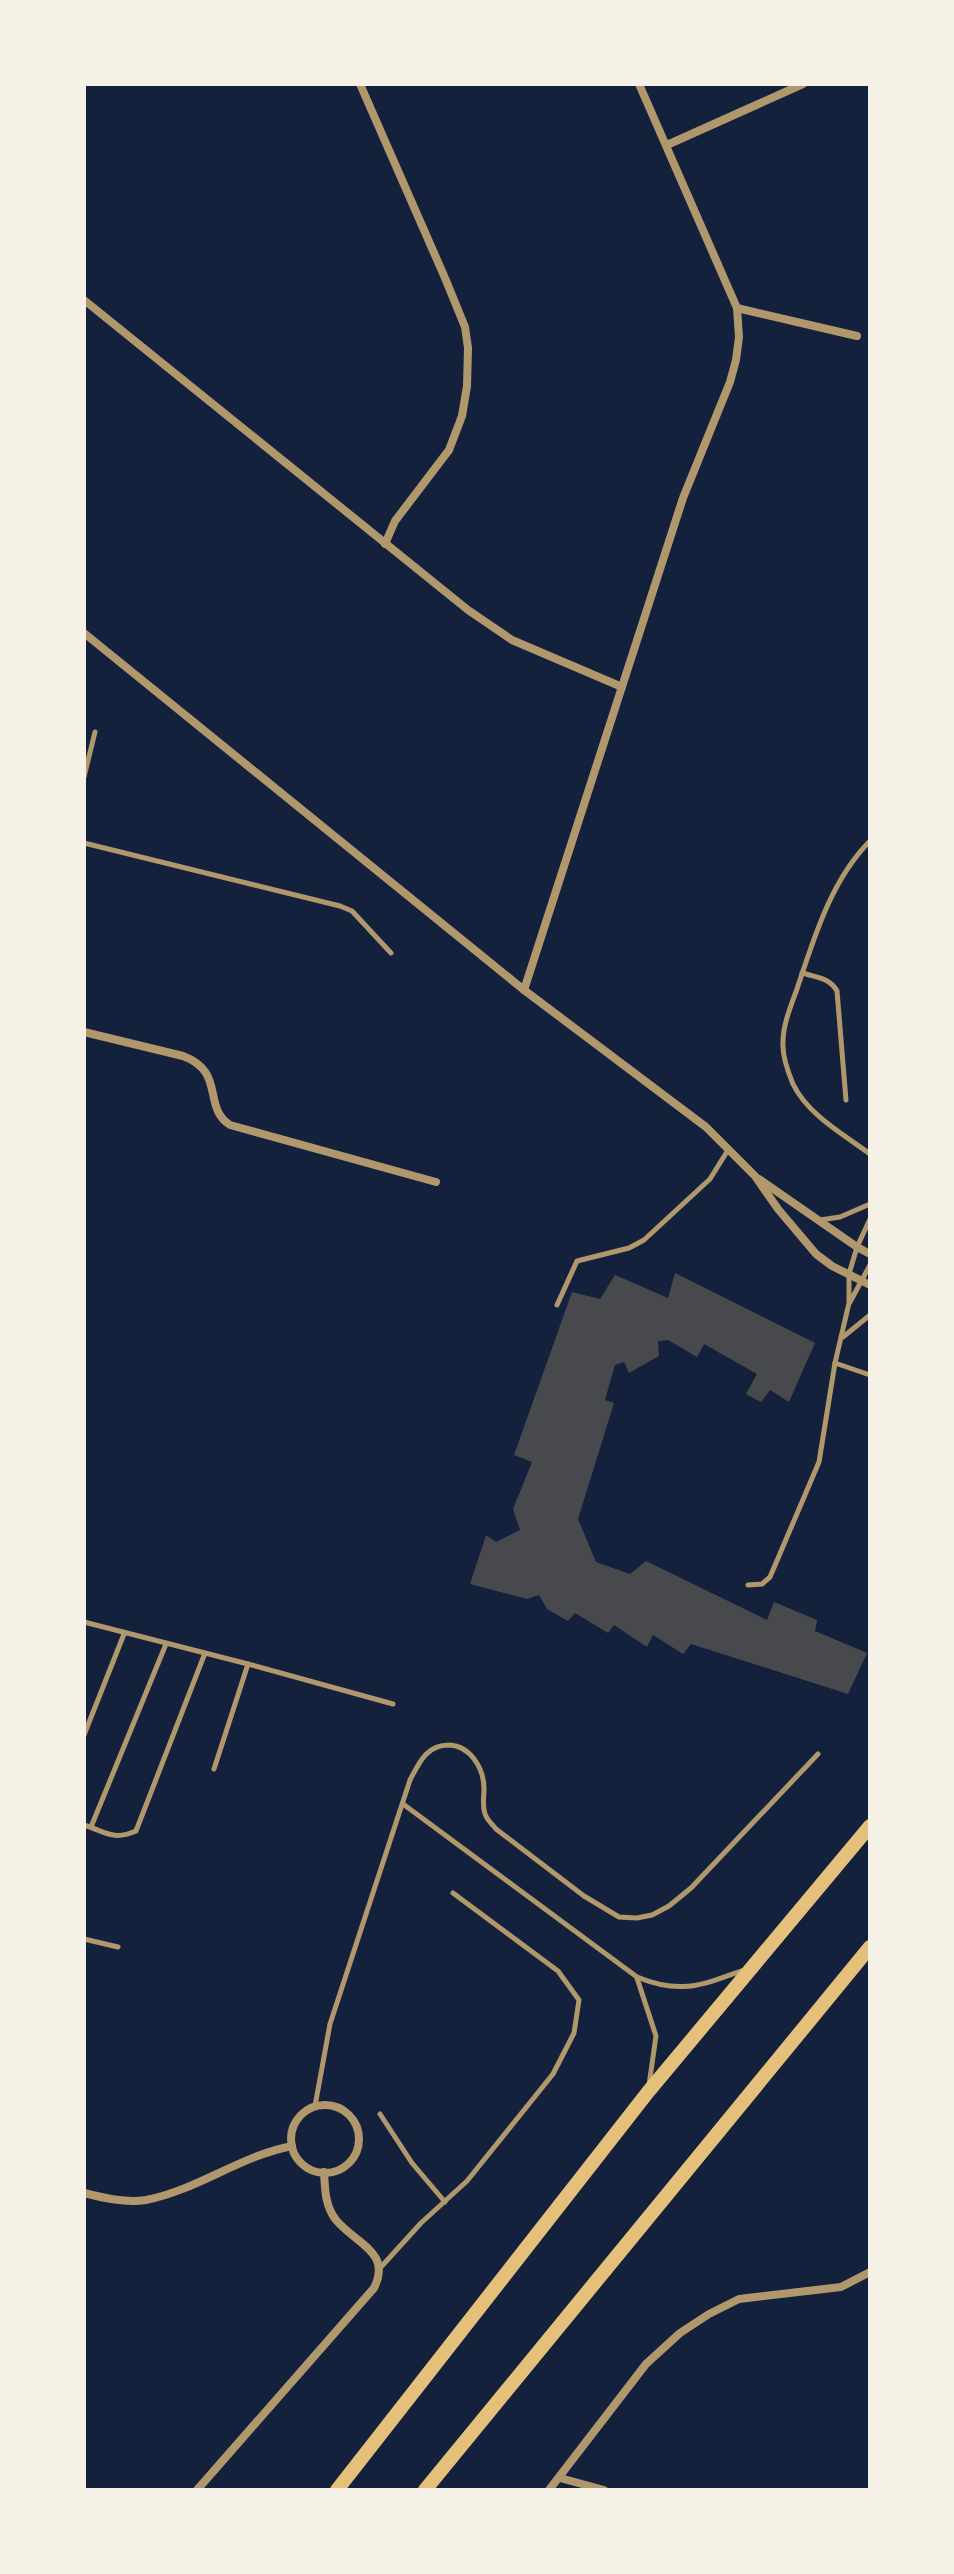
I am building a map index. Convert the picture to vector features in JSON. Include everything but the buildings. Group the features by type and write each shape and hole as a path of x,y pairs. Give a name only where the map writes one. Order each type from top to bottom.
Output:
{"main road":[{"path":"337,2490 648,2092 870,1826"},
{"path":"428,2490 870,1947"}],"street":[{"path":"360,84 445,278 465,327 468,348 462,416 449,450 395,521 385,544"},
{"path":"524,990 683,498 730,382 739,337 737,308 639,84"},
{"path":"667,145 803,84"},
{"path":"84,300 468,610 512,640 622,687"},
{"path":"737,308 857,336"},
{"path":"84,633 524,990 685,1110 729,1148 755,1176 816,1254 867,1283"},
{"path":"84,1032 183,1056 199,1063 206,1069 220,1117 230,1125 436,1182"},
{"path":"755,1176 870,1254"},
{"path":"326,2105 345,2112 357,2129 359,2139 352,2159 344,2166 324,2172 304,2165 292,2146 294,2126 306,2110 315,2106 326,2105"},
{"path":"84,2193 125,2201 144,2200 184,2187 271,2150 292,2146"},
{"path":"197,2490 374,2288 380,2277 381,2267 374,2254 336,2219 328,2206 324,2172"},
{"path":"549,2490 646,2364 680,2333 739,2299 841,2287 870,2272"},
{"path":"560,2478 604,2490"}],"lane":[{"path":"84,777 95,732"},
{"path":"870,841 840,880 823,916 785,1025 782,1044 794,1086 807,1105 870,1154"},
{"path":"84,843 340,906 352,911 391,953"},
{"path":"802,973 826,979 833,983 837,991 846,1100"},
{"path":"557,1305 577,1261 629,1248 644,1240 710,1179 729,1148"},
{"path":"819,1220 840,1217 870,1204"},
{"path":"748,1585 762,1584 770,1577 814,1475 849,1303 849,1274 870,1219"},
{"path":"849,1303 867,1283 870,1265"},
{"path":"841,1339 870,1315"},
{"path":"835,1363 870,1375"},
{"path":"84,1622 393,1704"},
{"path":"84,1735 124,1634"},
{"path":"166,1644 87,1826 105,1834 122,1837 136,1831 205,1653"},
{"path":"214,1769 248,1664"},
{"path":"315,2106 330,2024 410,1780 422,1757 431,1749 459,1746 474,1756 484,1786 482,1803 485,1817 496,1829 584,1896 619,1917 637,1918 652,1915 669,1906 691,1888 818,1754"},
{"path":"403,1804 637,1977 659,1986 682,1988 711,1982 755,1966"},
{"path":"381,2267 421,2223 467,2181 553,2074 574,2033 579,2000 558,1971 453,1893"},
{"path":"84,1939 118,1947"},
{"path":"637,1977 656,2036 648,2092"},
{"path":"380,2114 406,2156 445,2202"}]}
